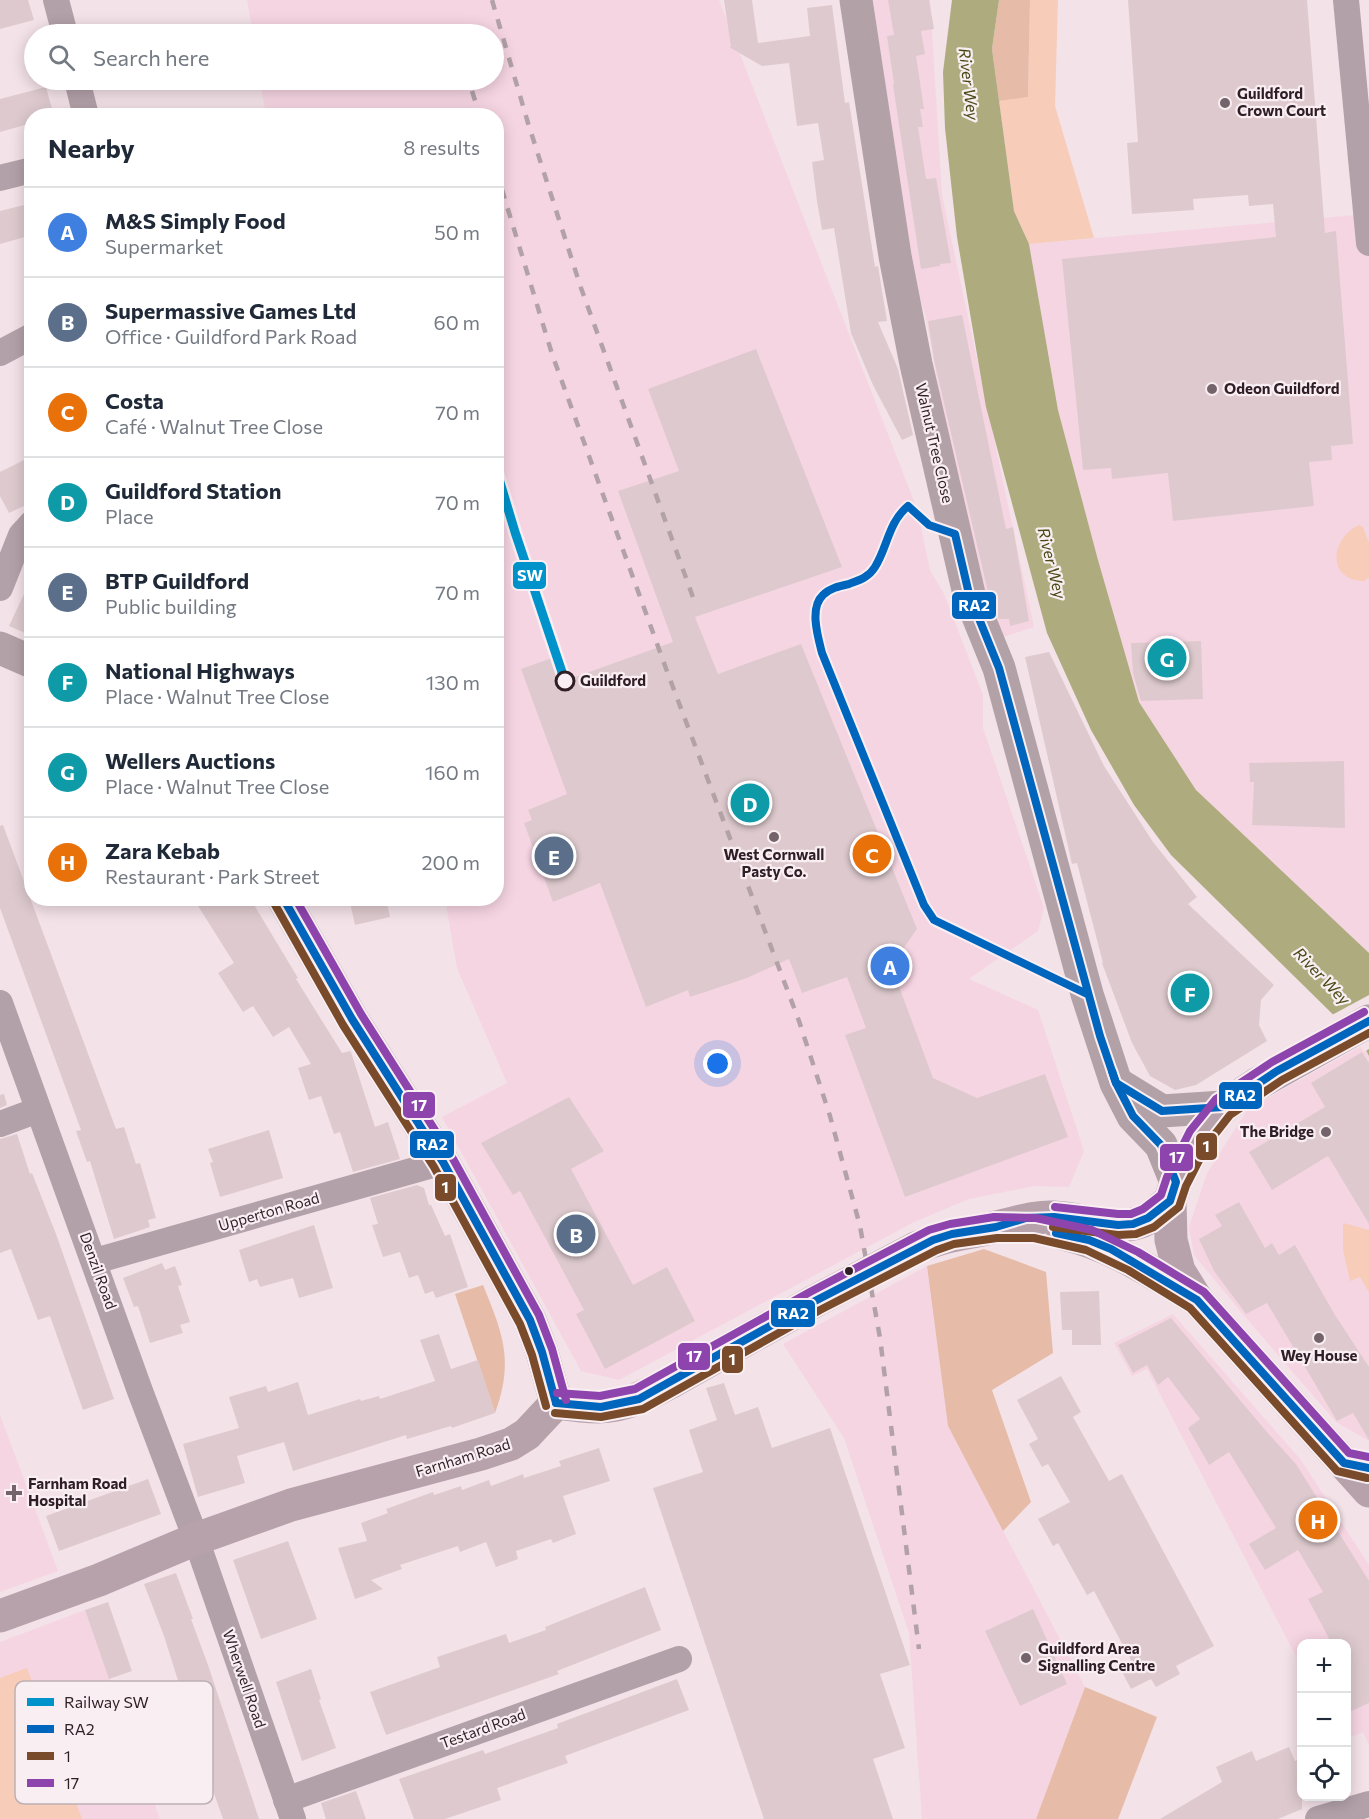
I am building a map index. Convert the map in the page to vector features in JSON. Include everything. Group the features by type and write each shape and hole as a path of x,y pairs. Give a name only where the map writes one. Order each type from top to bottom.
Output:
{"main road":[{"path":"556,1403 601,1407 639,1399 815,1301 916,1248 952,1234 996,1227 1026,1218 1054,1217 1118,1225 1133,1224 1148,1218 1173,1191 1199,1137 1223,1107 1277,1071 1369,1021"},
{"path":"1173,1191 1172,1240 1179,1271 1197,1300 1356,1466 1369,1491"},
{"path":"996,1227 1035,1228 1089,1240 1133,1261 1197,1300"},
{"name":"Farnham Road","path":"0,1616 99,1580 196,1539 291,1505 482,1454 511,1444 527,1434 556,1403"}],"street":[{"path":"56,0 62,24"},
{"name":"Walnut Tree Close","path":"856,0 895,256 915,364 969,594 999,668 1087,994 1116,1083 1133,1116 1161,1145 1173,1191"},
{"path":"1346,0 1362,120 1369,243"},
{"path":"80,90 84,108"},
{"path":"0,178 24,172"},
{"path":"0,353 24,340"},
{"path":"0,588 24,532"},
{"path":"0,648 24,658"},
{"path":"288,906 352,1019 443,1162 530,1320 542,1352 556,1403"},
{"name":"Denzil Road","path":"0,1003 196,1539"},
{"path":"1116,1083 1162,1111 1223,1107"},
{"path":"0,1124 38,1110"},
{"name":"Upperton Road","path":"95,1261 443,1162"},
{"name":"Wherwell Road","path":"196,1539 290,1810"},
{"name":"Testard Road","path":"290,1810 679,1659"},
{"path":"1318,1819 1369,1804"}],"shaded area":[{"path":"247,0 719,0 917,509 930,570 944,594 983,695 983,728 1044,908 1038,931 969,979 1038,1010 1084,1151 1069,1187 1035,1186 969,1199 914,1222 619,1380 581,1371 442,1117 507,1083 457,968 446,906 504,906 504,108 265,108 262,90 504,90 504,24 251,24"},
{"path":"873,0 930,0 942,195 1034,627 1000,638 980,589 943,415 926,317 912,276"},
{"path":"999,0 1030,0 1028,97 999,101 992,49"},
{"path":"1030,0 1058,0 1055,106 1094,238 1029,244 1014,211 999,101 1028,97"},
{"path":"1367,214 1369,238 1369,953 1196,790 1139,702 1058,410 1029,244"},
{"path":"1359,525 1363,527 1369,543 1369,577 1365,581 1352,579 1344,574 1338,567 1336,558 1342,539"},
{"path":"1363,1045 1369,1056 1369,1441 1336,1422 1252,1325 1194,1255 1189,1227 1207,1173 1248,1109"},
{"path":"1343,1223 1369,1230 1369,1292 1360,1277 1350,1281 1343,1250"},
{"path":"984,1249 1046,1272 1053,1353 992,1390 1031,1502 1003,1531 948,1426 927,1266"},
{"path":"927,1266 948,1426 1085,1687 1036,1819 922,1819 909,1633 844,1438 783,1344"},
{"path":"483,1285 501,1333 504,1348 504,1378 495,1413 455,1294"},
{"path":"1173,1314 1301,1460 1369,1565 1369,1745 1363,1732 1351,1737 1351,1639 1297,1639 1297,1658 1147,1369 1132,1376 1114,1343"},
{"name":"Farnham Road Hospital","path":"0,1415 58,1571 0,1592"},
{"path":"85,1610 110,1681 15,1681 15,1804 155,1804 160,1819 0,1819 0,1642"},
{"path":"27,1668 32,1681 15,1681 15,1804 77,1804 82,1819 0,1819 0,1678"},
{"path":"1085,1687 1157,1717 1118,1819 1036,1819"}],"water":[{"name":"River Wey","path":"952,0 999,0 992,49 1014,211 1029,244 1058,410 1139,702 1196,790 1369,953 1369,1056 1363,1044 1171,855 1134,805 1091,730 1047,633 986,407 957,237 945,128 943,72"}],"pier":[{"path":"1369,995 1369,1049 1364,1052 1330,1016"}],"building":[{"path":"0,0 28,0 34,20 0,29"},
{"path":"724,0 752,0 758,43 810,36 807,8 832,5 845,103 849,102 875,267 878,266 887,321 878,322 898,369 913,435 902,440 873,385 851,333 834,228 822,230 812,162 824,160 818,123 797,126 789,63 762,66 729,47 731,47"},
{"path":"888,0 929,0 934,29 921,31 925,54 916,56 924,109 920,109 923,127 918,127 926,179 936,178 951,263 940,264 940,266 921,269 893,85 887,36 894,35"},
{"name":"Odeon Guildford","path":"1128,0 1307,0 1325,233 1336,231 1353,444 1331,446 1332,460 1309,462 1314,506 1173,521 1168,473 1112,479 1111,468 1083,470 1062,259 1276,237 1273,204 1249,206 1248,195 1193,199 1194,210 1132,214 1127,143 1138,142"},
{"path":"34,90 47,90 52,108 24,108 24,125 0,132 0,99"},
{"path":"24,205 24,237 0,244 0,211"},
{"path":"962,315 1006,529 1013,527 1029,621 1010,626 1009,619 999,619 987,588 934,360 928,321"},
{"path":"756,349 842,567 695,617 718,674 801,644 917,929 899,955 909,977 897,981 933,1078 977,1098 1045,1074 1068,1137 905,1197 845,1035 866,1028 847,977 802,993 789,959 747,978 690,997 688,990 646,1007 600,883 553,902 524,823 532,820 528,810 567,794 521,669 552,658 561,682 673,642 618,491 679,471 648,389"},
{"path":"24,460 24,506 9,513 0,496 0,472"},
{"path":"24,594 24,633 9,626"},
{"path":"1201,641 1203,699 1141,701 1133,673 1131,643"},
{"path":"1049,652 1104,766 1153,842 1197,897 1188,904 1274,985 1261,1000 1259,1025 1267,1041 1196,1085 1175,1090 1150,1076 1132,1043 1102,963 1077,863 1072,864 1025,657"},
{"path":"1344,761 1345,828 1252,825 1254,782 1250,782 1249,763"},
{"path":"3,825 24,881 24,906 33,906 116,1129 124,1127 136,1164 140,1163 156,1218 148,1220 150,1227 114,1239 90,1161 87,1162 76,1131 81,1130 0,908 0,826"},
{"path":"198,906 255,906 298,978 296,979 342,1053 351,1052 375,1127 388,1122 400,1159 353,1172 340,1132 334,1134 321,1096 309,1100 298,1068 311,1064 289,1027 273,1037 253,1006 243,1012 218,973 234,963"},
{"path":"351,906 388,906 390,917 355,925"},
{"name":"The Bridge","path":"1362,1052 1369,1063 1369,1224 1328,1156 1272,1190 1249,1152 1325,1107 1311,1083"},
{"path":"4,1094 7,1105 0,1108 0,1095"},
{"path":"569,1097 604,1151 571,1169 633,1285 667,1267 695,1321 605,1369 576,1314 584,1310 520,1191 513,1195 481,1143"},
{"path":"269,1130 283,1178 220,1197 208,1149"},
{"path":"17,1134 30,1174 32,1173 56,1234 114,1399 83,1410 50,1316 38,1320 11,1249 0,1253 0,1139"},
{"path":"417,1185 424,1188 429,1205 445,1236 450,1234 468,1287 436,1298 433,1291 425,1294 418,1275 409,1278 400,1252 383,1257 372,1225 378,1224 370,1198"},
{"name":"Wey House","path":"1239,1202 1265,1248 1272,1243 1279,1255 1295,1245 1335,1315 1369,1367 1369,1440 1353,1413 1337,1421 1267,1303 1246,1314 1214,1271 1199,1239 1222,1226 1215,1215"},
{"path":"314,1225 333,1288 299,1298 293,1278 260,1287 257,1279 249,1282 239,1250"},
{"path":"162,1263 165,1270 175,1266 182,1285 178,1286 190,1322 180,1325 183,1333 150,1343 138,1306 134,1307 123,1278"},
{"path":"1099,1291 1101,1345 1072,1345 1072,1330 1062,1330 1060,1292"},
{"path":"1171,1318 1296,1464 1369,1581 1369,1703 1351,1711 1351,1639 1329,1639 1308,1599 1323,1592 1298,1550 1265,1570 1249,1544 1276,1528 1229,1452 1209,1465 1188,1428 1200,1419 1168,1377 1158,1385 1147,1365 1133,1373 1118,1345"},
{"path":"439,1334 451,1369 478,1360 495,1413 452,1428 451,1426 407,1439 406,1435 293,1471 284,1442 237,1456 245,1483 198,1497 183,1444 239,1428 229,1397 266,1386 268,1392 298,1382 308,1415 360,1399 361,1401 379,1396 380,1399 435,1381 420,1340"},
{"path":"1061,1376 1081,1412 1073,1417 1109,1481 1122,1474 1214,1646 1176,1666 1180,1674 1156,1687 1151,1679 1131,1689 1121,1670 1133,1664 1094,1591 1087,1595 1058,1543 1053,1546 1038,1519 1070,1502 1048,1464 1042,1467 1029,1444 1038,1439 1017,1400"},
{"path":"724,1383 735,1415 758,1407 772,1448 830,1428 910,1665 880,1674 905,1748 873,1759 893,1819 764,1819 653,1488 703,1472 689,1430 717,1420 706,1388"},
{"path":"599,1448 610,1481 563,1496 576,1534 553,1543 551,1539 516,1551 518,1559 496,1567 486,1542 460,1552 458,1546 400,1565 402,1569 371,1580 383,1589 355,1599 338,1548 367,1541 361,1523 388,1513 386,1509 433,1492 434,1495 461,1486 462,1490 489,1480 491,1486 523,1474 524,1478 561,1466 559,1461"},
{"path":"148,1479 161,1514 59,1551 46,1516"},
{"path":"288,1541 317,1619 261,1639 233,1560"},
{"path":"176,1573 193,1619 191,1619 208,1665 259,1819 223,1819 213,1791 213,1681 178,1681 144,1584"},
{"path":"645,1587 661,1630 557,1671 559,1674 386,1735 370,1692 440,1667 437,1657 506,1634 509,1643 546,1630 545,1627"},
{"path":"108,1602 132,1671 109,1679 85,1610"},
{"name":"Guildford Area Signalling Centre","path":"1033,1609 1067,1684 1020,1706 985,1631"},
{"path":"311,1669 336,1748 302,1761 276,1682"},
{"path":"677,1679 689,1710 565,1756 568,1763 497,1788 501,1800 445,1819 414,1819 399,1779 483,1750 485,1754 558,1728 557,1724"},
{"path":"1289,1747 1295,1761 1297,1760 1297,1801 1302,1801 1302,1809 1278,1819 1160,1819 1222,1782 1216,1767 1252,1751 1256,1761"},
{"path":"356,1791 366,1819 326,1819 321,1803"}],"railway":[{"path":"492,0 499,24"},
{"path":"504,41 581,288 694,600"},
{"path":"472,91 477,108"},
{"path":"504,196 552,354 668,674 799,1021 830,1116 860,1226 880,1338 919,1649"}],"rail line":[{"name":"SW","path":"504,496 565,681"}],"transit line":[{"name":"RA2","path":"556,1403 601,1407 639,1399 815,1301 933,1240 952,1234 996,1227 1026,1218 1054,1217 1118,1225 1133,1224 1148,1218 1170,1201 1176,1182 1161,1145 1133,1116 1116,1083 1100,1036 999,668 969,594 955,534 929,525 908,506 892,527 879,559 870,573 864,578 829,591 819,601 815,615 822,653 924,905 934,920 1087,994"},
{"name":"1","path":"276,906 343,1025 434,1167 520,1324 532,1355 546,1406"},
{"name":"RA2","path":"288,906 352,1019 443,1162 530,1320 542,1352 556,1403"},
{"name":"17","path":"300,906 361,1014 452,1157 539,1315 552,1349 566,1400"},
{"name":"17","path":"1055,1207 1118,1214 1131,1214 1143,1209 1161,1195 1167,1177 1190,1131 1216,1099 1272,1062 1364,1012"},
{"name":"RA2","path":"1112,1071 1116,1083 1162,1111 1223,1107 1277,1071 1369,1021"},
{"name":"1","path":"1053,1227 1118,1235 1136,1234 1154,1227 1179,1207 1186,1186 1208,1143 1230,1115 1282,1080 1369,1033"},
{"name":"17","path":"557,1393 600,1396 635,1389 810,1292 929,1230 994,1217 1036,1218 1092,1230 1138,1252 1204,1292 1349,1453 1369,1457"},
{"name":"RA2","path":"1056,1233 1089,1240 1111,1249 1197,1300 1344,1463 1369,1468"},
{"name":"1","path":"555,1413 601,1417 643,1409 820,1310 937,1250 954,1244 997,1238 1034,1238 1086,1250 1128,1270 1190,1308 1337,1471 1367,1478"}],"place":[{"name":"Guildford Crown Court","path":"1225,103"},
{"name":"Odeon Guildford","path":"1212,389"},
{"name":"Wellers Auctions","path":"1167,658"},
{"name":"Guildford","path":"565,681"},
{"name":"Guildford Station","path":"750,803"},
{"name":"West Cornwall Pasty Co.","path":"774,837"},
{"name":"Costa","path":"872,854"},
{"name":"BTP Guildford","path":"554,856"},
{"name":"M&S Simply Food","path":"890,966"},
{"name":"National Highways","path":"1190,993"},
{"name":"The Bridge","path":"1326,1132"},
{"name":"Supermassive Games Ltd","path":"576,1234"},
{"name":"Wey House","path":"1319,1338"},
{"name":"Farnham Road Hospital","path":"14,1493"},
{"name":"Zara Kebab","path":"1318,1520"},
{"name":"Guildford Area Signalling Centre","path":"1026,1658"}]}
